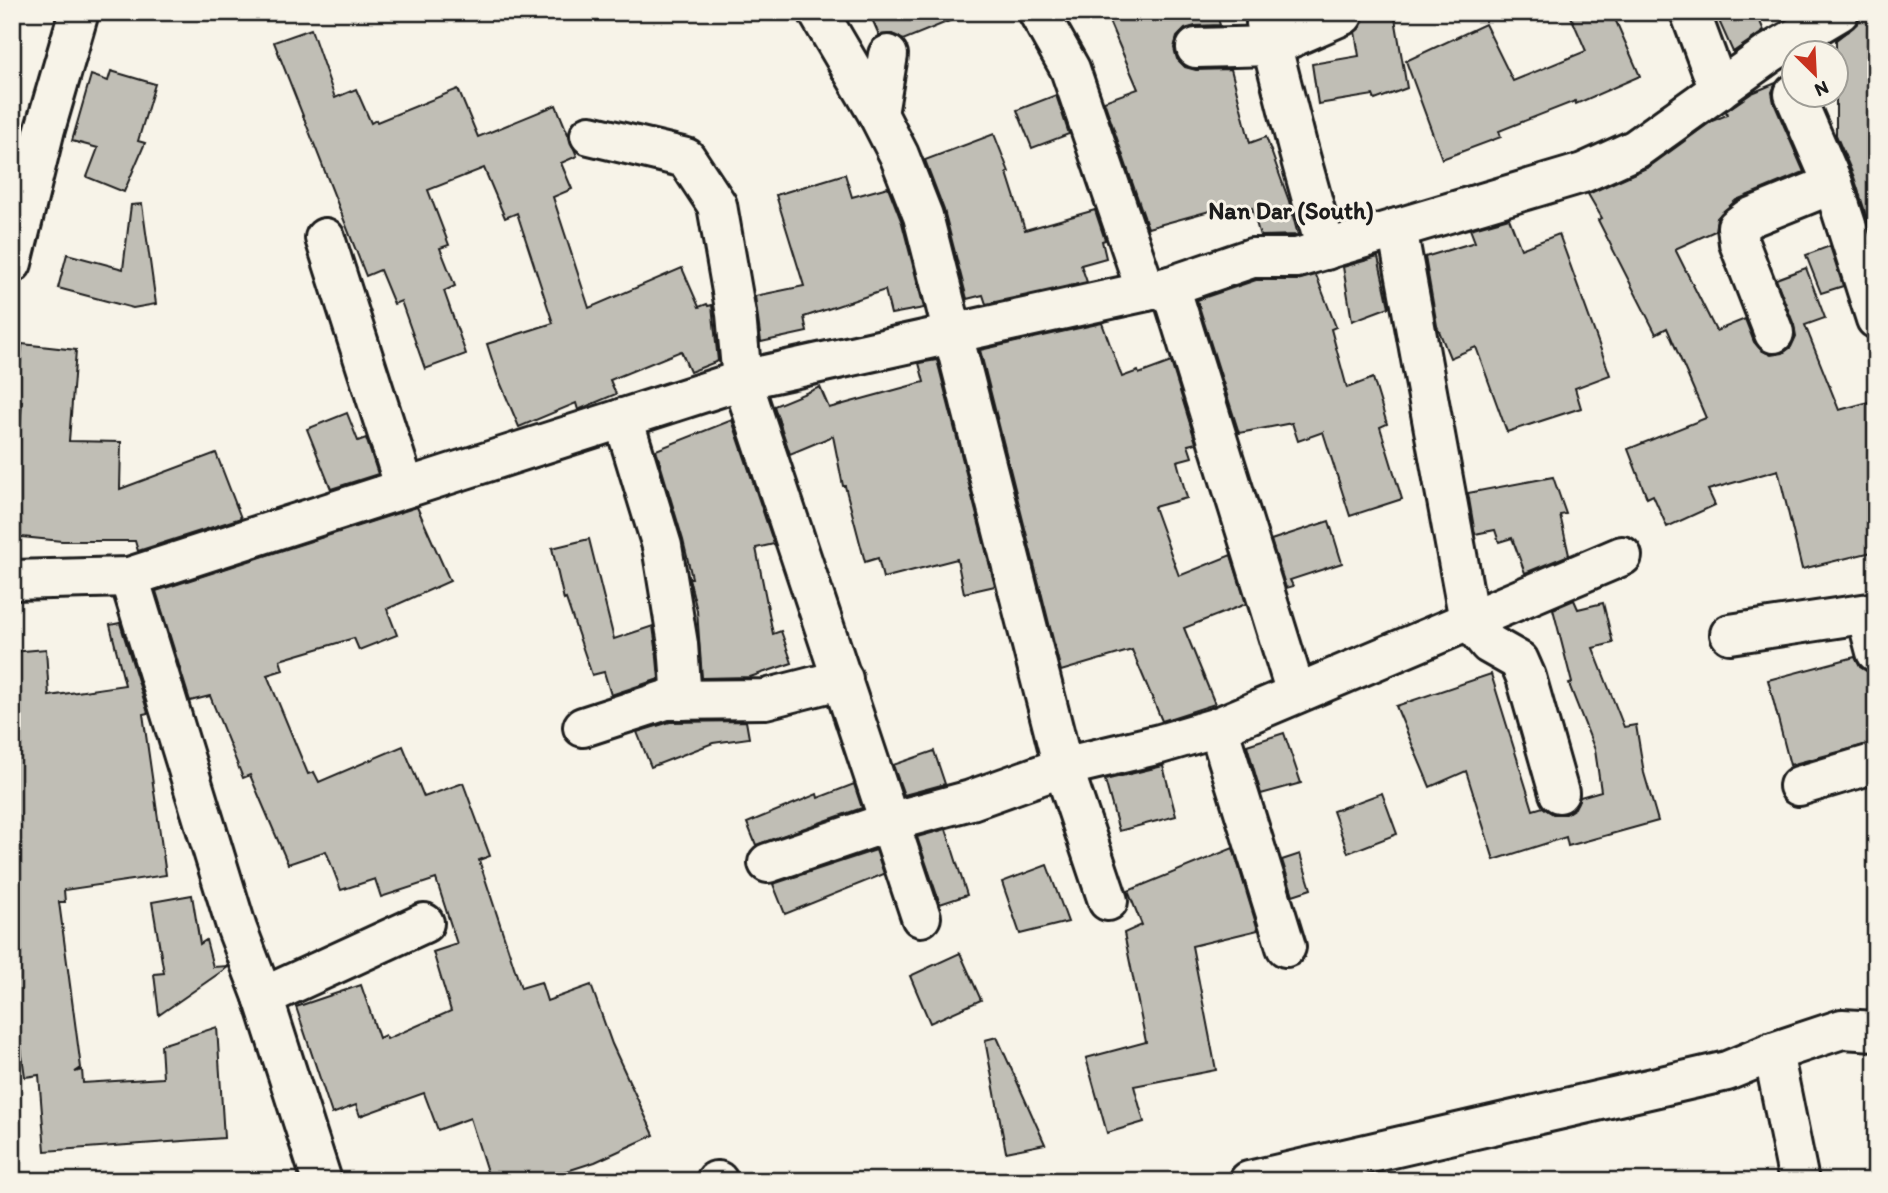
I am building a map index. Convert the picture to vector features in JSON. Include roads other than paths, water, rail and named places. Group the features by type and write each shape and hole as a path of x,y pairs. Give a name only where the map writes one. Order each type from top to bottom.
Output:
{"street":[{"path":"12,263 45,128 79,12"},
{"path":"818,12 878,114 899,155 923,216 1063,766 1108,901"},
{"path":"1038,12 1070,69 1158,288 1296,693"},
{"path":"1690,12 1719,90"},
{"path":"12,580 129,577 742,380 1158,288 1252,258 1297,258 1583,173 1636,149 1770,53 1839,12"},
{"path":"1196,48 1269,35 1343,15"},
{"path":"1269,35 1326,250"},
{"path":"1770,53 1780,70"},
{"path":"878,114 888,55"},
{"path":"1800,108 1833,184 1876,319"},
{"path":"590,135 686,158 717,205 736,314 742,380 920,917"},
{"path":"1774,333 1739,243 1737,227 1749,218 1833,184"},
{"path":"1397,228 1469,620 1489,644 1519,661 1559,793"},
{"path":"325,239 405,488"},
{"path":"623,418 662,547 678,644 682,700"},
{"path":"768,863 889,822 971,800 1063,766 1160,744 1218,727 1622,556"},
{"path":"129,577 237,929 263,997 322,1181"},
{"path":"1730,634 1871,613 1876,652"},
{"path":"583,727 666,700 765,699 843,679"},
{"path":"1218,727 1286,947"},
{"path":"1799,786 1876,763"},
{"path":"263,997 424,923"},
{"path":"1249,1181 1727,1071 1773,1052 1859,1030 1876,1008"},
{"path":"1773,1052 1799,1181"}],"district":[{"name":"Nan Dar (South)","path":"1291,211"}]}
